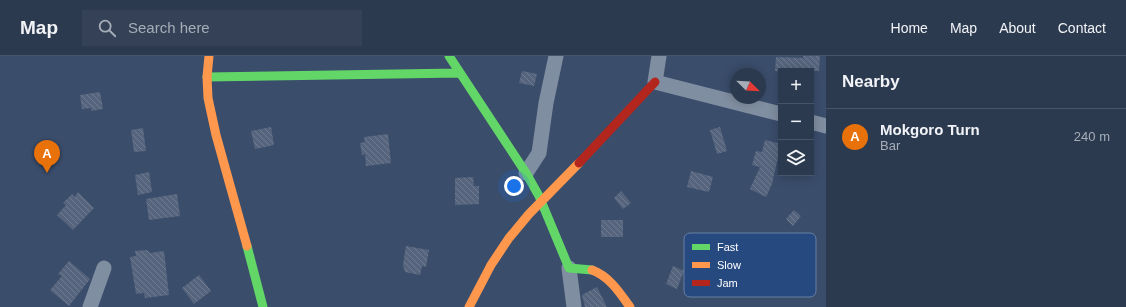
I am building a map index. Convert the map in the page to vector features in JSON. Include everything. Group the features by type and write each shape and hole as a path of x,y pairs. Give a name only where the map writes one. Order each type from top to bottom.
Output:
{"street":[{"path":"209,56 207,77 208,98 216,135 263,307"},
{"path":"449,56 459,73 503,136 526,174 541,203 569,268 574,307"},
{"path":"526,174 539,152 546,103 556,56"},
{"path":"469,307 500,250 520,224 655,82 659,56"},
{"path":"207,77 459,73"},
{"path":"655,82 778,113"},
{"path":"814,123 826,126"},
{"path":"90,307 104,268"},
{"path":"569,268 597,272 611,283 630,307"}],"building":[{"path":"803,56 820,56 819,71 814,71 814,68 778,68 778,71 775,71 776,57 803,58"},
{"path":"522,71 537,74 534,86 519,83"},
{"path":"100,92 103,109 91,111 91,108 82,109 80,95"},
{"path":"271,127 274,145 255,149 251,131"},
{"path":"720,127 727,151 717,154 710,130"},
{"path":"143,128 146,151 134,152 131,130"},
{"path":"388,134 391,163 366,166 365,154 362,155 360,143 365,142 364,137"},
{"path":"765,140 778,143 778,157 772,184 766,197 750,189 760,167 752,165 756,151 762,152"},
{"path":"691,171 713,177 709,192 687,187"},
{"path":"149,172 152,192 138,195 135,175"},
{"path":"473,177 474,186 479,186 479,204 455,205 455,178"},
{"path":"621,191 631,203 623,209 614,198"},
{"path":"78,192 94,208 73,230 57,215 66,205 63,203 72,194 75,197"},
{"path":"177,194 180,216 149,220 146,199"},
{"path":"794,210 801,216 793,226 786,219"},
{"path":"601,220 623,220 623,237 601,237"},
{"path":"406,246 429,250 426,267 422,266 420,275 405,272 403,265"},
{"path":"147,250 150,253 164,251 169,295 145,298 144,293 136,294 130,257 136,256 135,251"},
{"path":"69,261 90,279 69,306 50,290 62,276 58,274"},
{"path":"673,266 684,271 677,289 666,284"},
{"path":"199,275 211,291 194,304 182,288"},
{"path":"597,287 607,307 585,307 582,295"}],"traffic: fast":[{"path":"449,56 526,173 539,196 569,268 592,270"},
{"path":"207,77 459,73"},
{"path":"247,246 263,307"}],"traffic: slow":[{"path":"209,56 207,77 208,98 216,135 247,246"},
{"path":"469,307 491,265 509,238 529,214 579,163"},
{"path":"592,270 604,276 630,307"}],"traffic: jam":[{"path":"579,163 655,82"}],"place":[{"name":"Mokgoro Turn","path":"47,173"}]}
